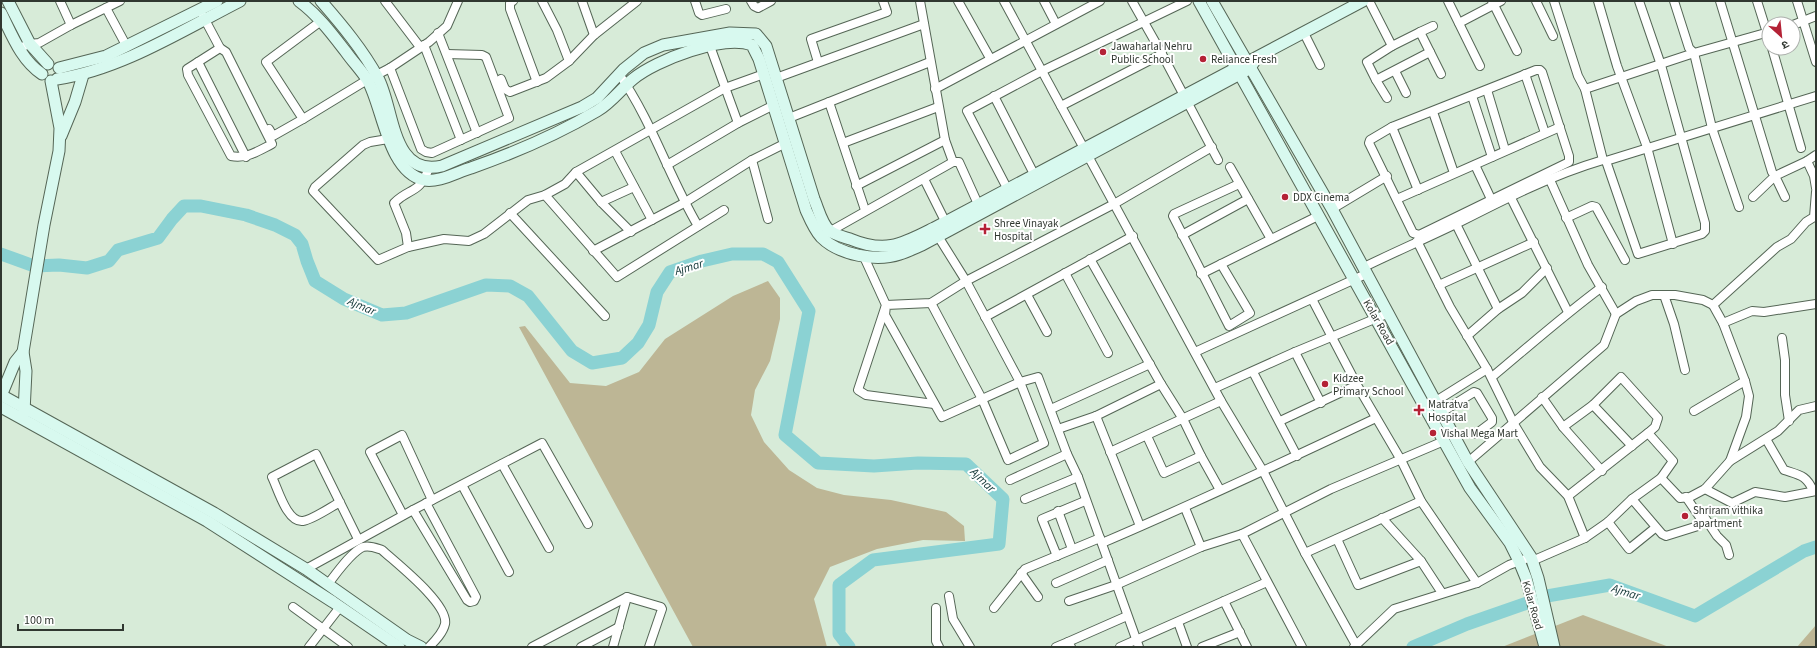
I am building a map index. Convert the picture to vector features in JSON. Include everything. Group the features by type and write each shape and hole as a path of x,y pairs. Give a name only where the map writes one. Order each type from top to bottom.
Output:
{"street":[{"path":"8,1 34,46 48,64"},
{"path":"60,1 71,25"},
{"path":"21,52 120,1"},
{"path":"56,76 83,75 113,64 202,15 217,1"},
{"path":"1,13 21,52 29,63 46,79 240,1"},
{"path":"299,1 321,21 372,78 386,97 390,133 396,156 410,172 425,180 434,180 481,164 538,140 598,111 649,67 664,59 710,46 736,42 752,45 764,74 806,210 826,234 850,253 875,258 899,254 936,232 1186,99 1243,68 1257,58 1363,1"},
{"path":"321,1 365,58 372,78"},
{"path":"385,1 422,46 461,140"},
{"path":"237,66 273,136 390,68 422,46 447,26 458,1"},
{"path":"513,1 510,3 510,9 537,82"},
{"path":"542,1 557,30 569,62"},
{"path":"582,1 594,35"},
{"path":"501,79 505,89 510,92 546,78 569,62 594,35 635,1"},
{"path":"695,1 698,13 702,15 726,9"},
{"path":"751,1 754,6 758,8 771,1"},
{"path":"818,62 811,39 887,12 883,1"},
{"path":"920,1 945,140 954,162 958,162 978,204"},
{"path":"958,1 990,58"},
{"path":"1004,1 1085,152 1133,236 1221,401 1263,471 1354,646 1394,609 1477,583 1519,561 1531,559 1585,538 1608,522 1632,499 1661,478 1673,461 1648,433"},
{"path":"1044,1 1056,24"},
{"path":"935,89 990,58 1026,41 1088,4 1100,1"},
{"path":"1132,1 1218,160"},
{"path":"1007,188 967,111 1042,71 1187,1"},
{"name":"Kolar Road","path":"1199,1 1332,209 1468,462 1531,559 1538,578 1554,647"},
{"name":"Kolar Road","path":"1212,1 1243,68 1318,216 1376,317 1470,488 1510,543 1526,578 1545,647"},
{"path":"1370,1 1392,46"},
{"path":"1448,1 1480,66"},
{"path":"1536,1 1553,36"},
{"path":"1554,1 1578,76 1585,89 1605,160 1638,254 1673,244 1702,234 1705,231 1705,223 1661,65 1640,1"},
{"path":"1598,1 1621,76 1647,148 1673,244"},
{"path":"1674,1 1689,48 1694,53 1712,128 1739,207"},
{"path":"1720,1 1754,114 1774,174 1785,197"},
{"path":"1757,1 1762,16"},
{"path":"1797,1 1816,62"},
{"path":"1459,23 1496,2 1517,51"},
{"path":"106,8 127,47"},
{"path":"202,15 220,48 226,52 272,144 246,157 240,158 231,156 186,69 220,48"},
{"path":"1803,22 1816,16"},
{"path":"303,119 266,62 321,21"},
{"path":"776,78 924,24"},
{"path":"1387,98 1367,62 1392,46 1433,26"},
{"path":"390,133 412,160 422,167 429,168 442,166 582,107 606,90 619,74 644,53 663,45 709,35 746,32 756,34 762,39 776,78 826,234"},
{"path":"1420,32 1442,74"},
{"path":"438,33 477,133"},
{"path":"1304,33 1320,65"},
{"path":"1585,89 1694,53 1761,37"},
{"path":"710,46 738,123"},
{"path":"1376,80 1430,52"},
{"path":"390,68 421,149 432,153 507,120 509,114 486,57 482,55 447,54"},
{"path":"1061,106 1162,54"},
{"path":"1774,56 1801,148"},
{"path":"198,62 246,157"},
{"path":"789,118 930,62"},
{"path":"23,419 26,371 23,352 30,317 60,128 55,64 48,64 43,68 42,74"},
{"path":"1540,70 1542,72 1569,156 1569,162 1416,235 1413,233 1387,176 1369,143 1372,137 1525,74 1540,70"},
{"path":"1395,71 1406,93"},
{"path":"619,74 627,85 667,165 684,203 698,226"},
{"path":"390,133 363,145 315,187 313,191 378,260 408,247 444,239 469,241 484,234 528,200 544,195 565,184 576,172 724,88 764,74"},
{"path":"1525,74 1544,133"},
{"path":"59,140 75,102 83,75"},
{"path":"1487,90 1505,150"},
{"path":"994,96 1034,174"},
{"path":"1472,96 1492,157"},
{"path":"1195,352 1355,280 1365,271 1417,241 1456,224 1510,196 1550,180 1572,169 1647,148 1816,96"},
{"path":"829,102 865,210"},
{"path":"667,165 738,123 774,105"},
{"path":"843,143 938,107"},
{"path":"1433,112 1454,173"},
{"path":"1397,199 1560,127"},
{"path":"1392,128 1418,190"},
{"path":"856,186 945,140"},
{"path":"593,251 684,203 752,160 786,143"},
{"path":"886,305 931,303 966,281 1114,204 1212,147"},
{"path":"615,151 652,220"},
{"path":"826,234 880,248 899,244 936,232 945,222 1007,188 1034,174 1085,152"},
{"path":"1753,197 1774,174 1807,161 1816,155"},
{"path":"752,160 768,219"},
{"path":"1807,161 1814,176 1816,188"},
{"path":"826,234 865,210 954,162"},
{"path":"1475,165 1491,200"},
{"path":"408,247 406,233 394,203 416,189 425,180 429,168"},
{"path":"1230,168 1271,239"},
{"path":"576,172 601,202 631,232"},
{"path":"1201,274 1332,209 1387,176"},
{"path":"924,179 945,222"},
{"path":"1550,180 1588,265 1602,287 1616,314"},
{"path":"1221,264 1250,313 1243,319 1228,326 1173,216 1174,214 1239,184"},
{"path":"601,202 634,187"},
{"path":"1713,305 1777,247 1791,239 1806,222 1815,217 1816,192"},
{"path":"544,195 617,278 724,210"},
{"path":"1510,196 1568,312"},
{"path":"1182,235 1248,199"},
{"path":"1566,218 1592,206 1596,207 1624,260"},
{"path":"510,213 605,316"},
{"path":"1456,224 1498,309"},
{"path":"931,303 982,399 1008,460 1044,443 1020,382 966,281 936,232"},
{"path":"986,317 1133,236"},
{"path":"1417,241 1439,286 1492,377 1514,424 1540,467 1568,496 1585,538"},
{"path":"1439,286 1534,242"},
{"path":"864,257 886,305 885,315 942,417 1020,382 1038,377 1067,454 1078,477 1085,501 1101,540 1116,586 1138,643"},
{"path":"1090,259 1161,384 1183,419 1220,490"},
{"path":"1467,336 1498,309 1522,293 1547,268"},
{"path":"1065,273 1108,354"},
{"path":"1492,377 1550,330 1568,312 1602,287"},
{"path":"1027,295 1048,332"},
{"path":"1468,462 1604,345 1616,314 1636,301 1652,295 1675,295 1702,300 1713,305 1723,323 1745,381 1749,396 1746,417 1730,461"},
{"path":"1664,295 1674,324 1685,370"},
{"path":"1312,299 1357,385 1401,460 1421,501 1477,583"},
{"path":"1723,323 1752,311 1764,312 1816,304"},
{"path":"886,305 858,390 866,395 934,404"},
{"path":"1215,388 1331,336 1389,313"},
{"path":"1782,338 1785,360 1785,395 1789,421"},
{"path":"23,352 15,362 1,395 214,512 306,569 328,584 354,610 399,647"},
{"path":"1295,352 1321,402"},
{"path":"1051,410 1150,364"},
{"path":"1436,401 1487,369"},
{"path":"1253,372 1297,456"},
{"path":"1563,427 1593,405 1621,377 1658,418 1655,427 1602,471 1568,496"},
{"path":"1694,411 1745,381"},
{"path":"1058,429 1096,416 1161,384"},
{"path":"1280,421 1357,385"},
{"path":"1442,412 1474,392 1477,393 1492,418 1492,422 1476,434"},
{"path":"1542,397 1563,427 1602,471"},
{"path":"1110,452 1221,401"},
{"path":"1593,405 1632,446"},
{"path":"1661,478 1680,498 1688,497 1705,489 1730,461 1766,439 1789,421 1799,410 1816,406"},
{"path":"1,407 207,521 340,607 354,610 421,647"},
{"path":"1096,416 1140,526"},
{"path":"994,608 1025,569 1072,549 1140,526 1185,508 1220,490 1297,456 1376,418"},
{"path":"403,515 370,452 402,436 429,501 476,597 474,601 470,602 467,600 413,510"},
{"path":"1147,436 1164,473 1201,456"},
{"path":"1705,489 1732,503 1755,492 1785,497 1815,491 1803,476 1784,470 1766,439"},
{"path":"1069,601 1116,586 1201,547 1242,534 1331,489 1444,441"},
{"path":"306,569 429,501 542,443 544,444 588,524"},
{"path":"340,502 304,521 296,520 289,515 272,477 316,454 340,502 358,539"},
{"path":"1010,480 1067,454"},
{"path":"502,464 549,548"},
{"path":"1025,499 1078,477"},
{"path":"462,485 509,572"},
{"path":"1632,499 1655,528 1666,536 1698,526 1701,519 1688,497"},
{"path":"1688,497 1717,536 1726,545 1729,555"},
{"path":"1057,556 1042,519 1085,501"},
{"path":"1305,553 1421,501"},
{"path":"1185,508 1201,547"},
{"path":"1058,512 1072,549"},
{"path":"1382,518 1421,562 1442,594"},
{"path":"1608,522 1629,549 1655,528"},
{"path":"1242,534 1302,647"},
{"path":"1337,539 1358,585 1421,562"},
{"path":"328,584 355,553 364,547 373,546 382,550 429,593 444,614 445,624 439,636 429,647"},
{"path":"1056,584 1108,560"},
{"path":"1021,573 1038,597"},
{"path":"1120,647 1138,643 1178,622 1267,582"},
{"path":"949,596 952,619 970,647"},
{"path":"613,647 627,597"},
{"path":"532,647 627,597 661,606 662,609 649,647"},
{"path":"1224,601 1247,647"},
{"path":"293,607 323,628 340,644 348,647"},
{"path":"309,647 340,607"},
{"path":"936,608 936,641 939,647"},
{"path":"1056,647 1070,644 1127,616"},
{"path":"1178,622 1187,647"},
{"path":"581,647 619,627"},
{"path":"1202,647 1240,632"}],"shaded area":[{"path":"768,281 780,298 780,319 770,361 755,390 751,415 764,442 789,470 817,488 844,495 891,500 946,512 964,526 965,541 923,540 877,549 830,567 814,599 827,647 693,647 519,327 525,326 570,383 606,386 639,372 665,339 733,296"},
{"path":"1583,615 1669,647 1502,647"},
{"path":"1816,625 1816,647 1797,647"}],"waterway":[{"name":"Ajmar","path":"1,254 34,266 59,265 87,268 109,261 118,250 158,238 184,206 201,206 246,215 275,225 295,235 302,244 315,281 344,299 382,315 406,313 486,285 510,286 528,296 572,351 592,363 622,358 638,343 649,325 657,292 670,272 702,261 732,254 763,254 778,262 809,311 785,435 818,463 874,466 918,463 966,464 1003,499 999,544 873,560 839,585 839,634 849,647"},
{"name":"Ajmar","path":"1413,647 1467,624 1547,596 1610,585 1695,616 1804,551 1816,547"}],"place":[{"name":"Jawaharlal Nehru Public School","path":"1103,52"},
{"name":"Reliance Fresh","path":"1203,59"},
{"name":"DDX Cinema","path":"1285,197"},
{"name":"Shree Vinayak Hospital","path":"985,229"},
{"name":"Kidzee Primary School","path":"1325,384"},
{"name":"Matratva Hospital","path":"1419,410"},
{"name":"Vishal Mega Mart","path":"1433,433"},
{"name":"Shriram vithika apartment","path":"1685,516"}]}
